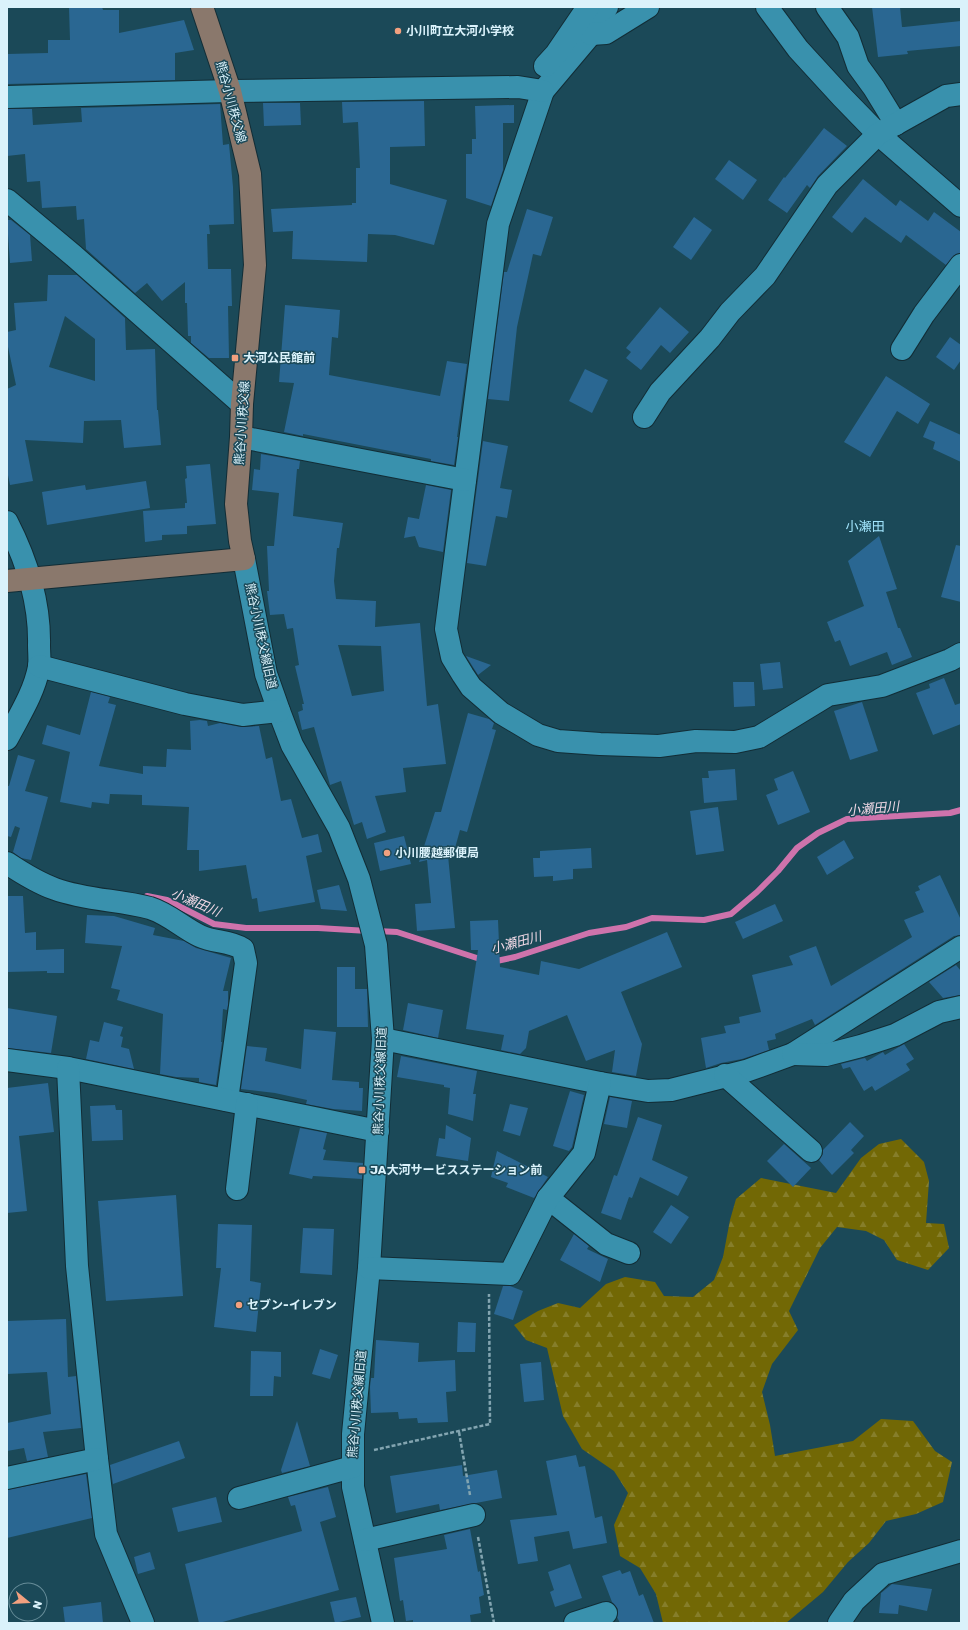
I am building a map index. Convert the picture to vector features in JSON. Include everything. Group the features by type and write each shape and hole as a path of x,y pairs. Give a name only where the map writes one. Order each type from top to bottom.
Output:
{"main road":[{"name":"熊谷小川秩父線","path":"202,7 230,91 250,174 255,264 242,404 236,504 240,541 244,559"},
{"path":"7,581 244,559"}],"street":[{"path":"518,87 532,80 556,54 588,7"},
{"path":"607,7 591,34 542,91 498,224 446,630 452,657 471,687 501,713 538,735 558,741 659,746 696,741 736,742 759,737 828,694 882,686 950,660 961,654"},
{"path":"591,34 606,32 648,7"},
{"path":"767,7 798,49 842,97 887,129 961,206"},
{"path":"827,7 848,37 858,66 874,88 887,129"},
{"path":"7,97 230,91 518,87 542,91"},
{"path":"644,417 660,392 710,338 730,312 765,276 827,185 887,129 946,96 961,94"},
{"path":"7,200 74,256 242,404"},
{"path":"902,349 924,314 961,265"},
{"path":"241,437 465,480"},
{"path":"7,522 18,543 35,591 40,634 39,666 30,697 7,739"},
{"name":"熊谷小川秩父線旧道","path":"244,559 266,674 292,745 339,828 359,880 376,945 383,1039 369,1268 352,1461 353,1487 383,1623"},
{"path":"39,666 185,704 243,715 279,711"},
{"path":"7,863 27,876 55,889 151,909 172,918 200,936 218,942 234,943 243,948 246,963 237,1102 237,1189"},
{"path":"383,1039 600,1083 648,1091 671,1090 746,1071 793,1054 961,947"},
{"path":"793,1054 826,1055 861,1046 895,1035 939,1012 961,1007"},
{"path":"7,1060 68,1068 378,1131"},
{"path":"68,1068 77,1266 106,1534 143,1623"},
{"path":"726,1075 811,1151"},
{"path":"369,1268 510,1274 548,1198 584,1153 600,1083"},
{"path":"548,1198 606,1244 629,1253"},
{"path":"7,1478 97,1459"},
{"path":"239,1498 352,1461"},
{"path":"365,1540 474,1515"},
{"path":"839,1623 854,1601 883,1574 961,1551"},
{"path":"575,1623 606,1613"}],"path":[{"path":"352,1461 490,1424 489,1273"}],"green space":[{"path":"901,1139 924,1162 929,1181 926,1223 944,1224 949,1248 928,1270 897,1260 884,1240 866,1231 837,1227 820,1248 789,1311 798,1330 772,1364 762,1392 770,1425 775,1456 853,1441 881,1419 913,1421 935,1451 952,1462 943,1502 916,1514 886,1521 869,1543 848,1562 823,1592 786,1623 663,1623 656,1594 640,1568 620,1556 614,1525 628,1493 614,1471 582,1449 563,1416 547,1348 526,1340 514,1325 538,1311 558,1303 580,1308 606,1284 625,1277 655,1282 664,1296 693,1297 714,1280 723,1257 730,1220 736,1199 761,1178 836,1193 861,1158 879,1144"}],"building":[{"path":"69,7 102,7 103,10 119,10 119,33 184,20 194,50 175,53 175,80 7,84 7,54 48,53 48,40 70,40"},
{"path":"872,7 900,7 902,27 961,21 961,46 907,51 908,54 878,57"},
{"path":"424,101 425,146 390,147 390,184 447,200 434,245 395,235 368,234 367,262 292,259 293,231 273,232 271,209 352,205 352,203 356,203 356,168 360,168 358,122 343,123 342,102"},
{"path":"263,103 300,103 301,125 264,126"},
{"path":"220,104 223,145 229,144 233,187 234,224 209,225 210,234 207,234 208,269 231,269 232,306 228,306 229,358 209,358 191,343 191,336 188,336 185,282 162,301 147,283 135,293 86,249 84,219 77,220 76,206 42,208 40,181 27,182 25,154 7,156 7,109 32,109 33,125 82,122 81,108"},
{"path":"514,105 514,123 503,123 503,170 491,206 466,198 466,154 472,154 472,139 476,139 475,106"},
{"path":"824,128 847,146 818,176 810,188 807,185 787,213 768,200 784,177 785,178"},
{"path":"729,160 757,180 743,200 715,179"},
{"path":"863,179 896,206 900,200 928,221 934,212 961,232 961,253 956,254 946,265 906,235 901,243 865,217 852,233 832,217"},
{"path":"527,209 553,217 541,256 533,254 517,327 509,401 488,399 504,272 507,272"},
{"path":"694,217 712,230 691,260 673,247"},
{"path":"7,220 11,220 30,235 32,261 10,263"},
{"path":"48,275 77,275 125,318 126,350 155,349 157,410 161,445 124,448 121,420 84,421 83,443 25,440 33,481 10,485 7,470 7,389 16,385 7,342 7,332 16,330 14,303 47,301","holes":["65,316 95,339 95,381 49,367"]},
{"path":"285,305 340,310 338,338 332,337 329,375 440,396 447,361 467,364 454,465 431,461 431,459 303,434 303,436 284,432 294,383 279,382"},
{"path":"660,307 689,332 670,353 661,345 641,370 626,358 631,352 626,348"},
{"path":"950,337 961,345 961,360 954,370 936,357"},
{"path":"585,369 608,380 592,413 569,401"},
{"path":"886,376 930,404 918,424 897,411 870,457 844,442"},
{"path":"930,421 961,435 961,462 933,449 935,442 923,437"},
{"path":"483,441 508,446 500,488 512,490 507,518 496,516 486,566 467,563"},
{"path":"261,454 300,461 299,469 297,469 293,516 343,523 339,548 337,548 334,581 336,599 376,601 375,627 420,623 427,706 438,704 446,764 403,768 406,792 375,796 386,832 367,839 362,822 354,825 341,781 330,785 314,727 302,730 298,712 303,710 302,704 304,704 295,666 299,665 293,628 287,629 284,614 270,615 267,591 269,591 267,546 274,546 279,493 252,490 254,469 260,470","holes":["338,645 381,646 384,691 352,696"]},
{"path":"210,464 216,524 187,526 187,534 162,535 162,540 145,542 143,511 185,508 185,503 187,503 185,479 187,478 186,466"},
{"path":"146,481 150,508 47,525 42,492 85,485 86,490"},
{"path":"426,485 451,490 443,552 419,547 415,536 404,538 408,517 419,519"},
{"path":"879,536 897,589 886,592 898,628 900,628 912,657 892,665 887,652 850,666 840,640 835,642 827,622 864,606 848,561"},
{"path":"956,545 961,546 961,602 941,597"},
{"path":"466,656 491,665 478,675"},
{"path":"780,662 783,688 763,690 760,664"},
{"path":"944,678 955,705 961,703 961,724 933,735 916,693 930,688 929,684"},
{"path":"733,682 754,682 755,706 734,707"},
{"path":"91,692 110,697 108,703 116,705 99,766 143,774 143,766 166,767 167,749 191,750 190,721 207,721 208,726 220,723 241,727 259,726 266,759 272,757 281,801 291,799 302,838 318,834 322,852 306,856 315,902 259,912 257,898 252,899 246,865 199,871 199,850 187,850 189,807 142,805 142,795 110,794 109,804 92,802 91,808 60,802 70,752 42,744 47,725 80,735"},
{"path":"862,702 878,751 850,760 834,711"},
{"path":"468,713 489,719 494,723 492,729 496,730 467,832 460,830 455,848 447,845 455,928 417,931 415,904 431,903 427,860 419,862 435,812 441,812"},
{"path":"18,755 35,760 25,791 48,797 31,860 21,858 13,852 20,828 15,826 11,837 7,836 7,786 9,786"},
{"path":"735,769 737,800 704,803 702,778 709,778 708,771"},
{"path":"793,771 810,812 778,825 766,795 778,790 774,779"},
{"path":"718,807 724,851 696,855 690,811"},
{"path":"404,836 411,864 380,871 374,843"},
{"path":"844,840 854,858 827,875 817,857"},
{"path":"591,848 592,868 573,869 573,879 553,881 553,876 534,877 533,858 540,858 540,851"},
{"path":"940,875 961,920 961,935 954,936 815,1025 812,1019 775,1034 776,1039 767,1041 769,1050 742,1059 721,1063 706,1068 701,1038 726,1033 724,1026 740,1023 739,1017 761,1012 752,975 793,965 789,956 816,946 831,986 912,937 904,920 924,912 915,892 920,890 918,886"},
{"path":"339,885 347,911 321,909 317,890"},
{"path":"7,896 23,896 25,933 36,932 36,950 64,949 64,973 47,973 47,971 7,972"},
{"path":"775,904 783,921 743,939 735,922"},
{"path":"87,915 114,916 155,928 153,935 184,941 196,948 231,958 223,991 228,991 228,1005 227,1010 223,1009 222,1042 216,1085 199,1082 199,1078 176,1077 160,1074 163,1014 117,1000 120,990 111,988 122,946 85,943"},
{"path":"498,920 500,967 539,975 541,961 579,969 667,932 682,967 621,992 642,1044 636,1076 612,1072 615,1050 586,1061 567,1015 529,1031 526,1048 520,1054 501,1050 504,1035 466,1029 478,950 471,950 470,921"},
{"path":"956,965 961,971 961,995 943,998 929,982"},
{"path":"337,967 355,967 355,989 367,989 368,1027 337,1027"},
{"path":"408,1003 443,1010 438,1038 403,1030"},
{"path":"7,1008 57,1016 51,1053 7,1048"},
{"path":"104,1022 123,1027 120,1036 123,1037 121,1047 129,1049 134,1069 86,1059 90,1040 99,1042"},
{"path":"304,1029 336,1032 332,1080 359,1082 359,1088 363,1088 362,1111 333,1109 306,1104 307,1100 275,1093 241,1089 247,1046 267,1048 265,1061 301,1069"},
{"path":"904,1044 914,1059 906,1064 910,1070 875,1091 872,1086 864,1091 850,1067 843,1069 841,1064 865,1058 867,1061 883,1052 885,1055"},
{"path":"401,1056 477,1071 473,1094 476,1094 473,1121 448,1114 450,1088 444,1087 444,1085 397,1077"},
{"path":"48,1083 54,1132 19,1136 27,1211 7,1213 7,1088"},
{"path":"570,1091 584,1095 572,1147 569,1151 553,1146"},
{"path":"610,1097 632,1101 627,1128 604,1124"},
{"path":"510,1104 528,1108 520,1136 503,1131"},
{"path":"115,1105 116,1110 122,1110 123,1140 92,1141 90,1106"},
{"path":"638,1117 662,1125 652,1160 688,1177 678,1196 640,1177 632,1198 629,1197 621,1220 601,1213 614,1175 617,1176"},
{"path":"850,1122 864,1136 851,1150 854,1153 832,1175 819,1160 823,1154 823,1150"},
{"path":"446,1125 471,1138 468,1161 436,1156 439,1138 445,1139"},
{"path":"300,1128 327,1133 323,1149 326,1150 323,1160 363,1163 362,1179 313,1176 312,1179 289,1174"},
{"path":"784,1144 811,1168 793,1187 767,1161"},
{"path":"497,1151 548,1177 534,1198 506,1187 508,1183 491,1177"},
{"path":"176,1195 183,1296 106,1301 98,1201"},
{"path":"671,1205 689,1217 671,1244 653,1232"},
{"path":"218,1224 252,1225 250,1281 261,1283 256,1332 214,1327 221,1268 216,1268"},
{"path":"303,1228 334,1229 332,1275 300,1273"},
{"path":"574,1234 589,1246 587,1249 608,1259 600,1282 560,1260"},
{"path":"503,1286 510,1286 523,1291 513,1320 494,1314"},
{"path":"66,1319 68,1377 76,1376 81,1428 43,1432 48,1457 27,1461 24,1448 7,1451 7,1423 51,1414 47,1372 7,1374 7,1321"},
{"path":"458,1322 476,1323 475,1352 457,1352"},
{"path":"376,1340 419,1343 418,1362 455,1360 456,1391 446,1392 448,1422 418,1423 417,1418 399,1419 398,1412 371,1413 370,1387 371,1378 374,1378"},
{"path":"320,1349 338,1355 330,1379 312,1374"},
{"path":"251,1351 281,1352 281,1377 274,1376 273,1396 250,1396"},
{"path":"541,1362 544,1400 524,1402 520,1364"},
{"path":"297,1421 310,1466 282,1473 281,1470"},
{"path":"179,1441 185,1458 113,1484 110,1465"},
{"path":"576,1455 579,1467 585,1466 595,1518 602,1516 607,1543 573,1549 569,1531 534,1537 538,1561 518,1564 510,1520 557,1515 546,1461"},
{"path":"462,1465 463,1476 497,1470 502,1498 440,1510 439,1504 396,1513 390,1476"},
{"path":"86,1474 92,1518 7,1538 7,1490"},
{"path":"328,1487 336,1517 320,1522 339,1590 219,1623 199,1623 185,1564 302,1531 295,1505 291,1506 288,1497"},
{"path":"216,1497 222,1522 178,1532 172,1508"},
{"path":"470,1529 484,1595 479,1597 481,1613 470,1615 471,1623 413,1623 413,1620 406,1621 403,1600 400,1601 394,1558 447,1549 444,1535"},
{"path":"150,1552 155,1569 138,1574 134,1557"},
{"path":"570,1564 582,1598 555,1607 550,1592 554,1590 548,1572"},
{"path":"620,1570 622,1574 630,1571 639,1596 643,1594 654,1623 620,1623 617,1617 618,1609 612,1602 602,1576"},
{"path":"892,1584 932,1589 927,1611 899,1605 898,1614 879,1613 881,1593"},
{"path":"356,1597 361,1617 335,1623 330,1602"},
{"path":"101,1602 103,1623 65,1623 63,1607"}],"waterway":[{"name":"小瀬田川","path":"492,962 515,957 589,933 626,927 652,918 704,920 731,914 757,892 778,871 797,848 818,833 847,819 950,813 961,810"},
{"name":"小瀬田川","path":"147,896 167,900 214,924 246,928 318,928 368,931"},
{"name":"小瀬田川","path":"377,931 397,932 483,960"}],"place":[{"name":"小川町立大河小学校","path":"398,31"},
{"name":"大河公民館前","path":"235,358"},
{"name":"小川腰越郵便局","path":"387,853"},
{"name":"JA大河サービスステーション前","path":"362,1170"},
{"name":"セブン-イレブン","path":"239,1305"}],"district":[{"name":"小瀬田","path":"865,526"}]}
